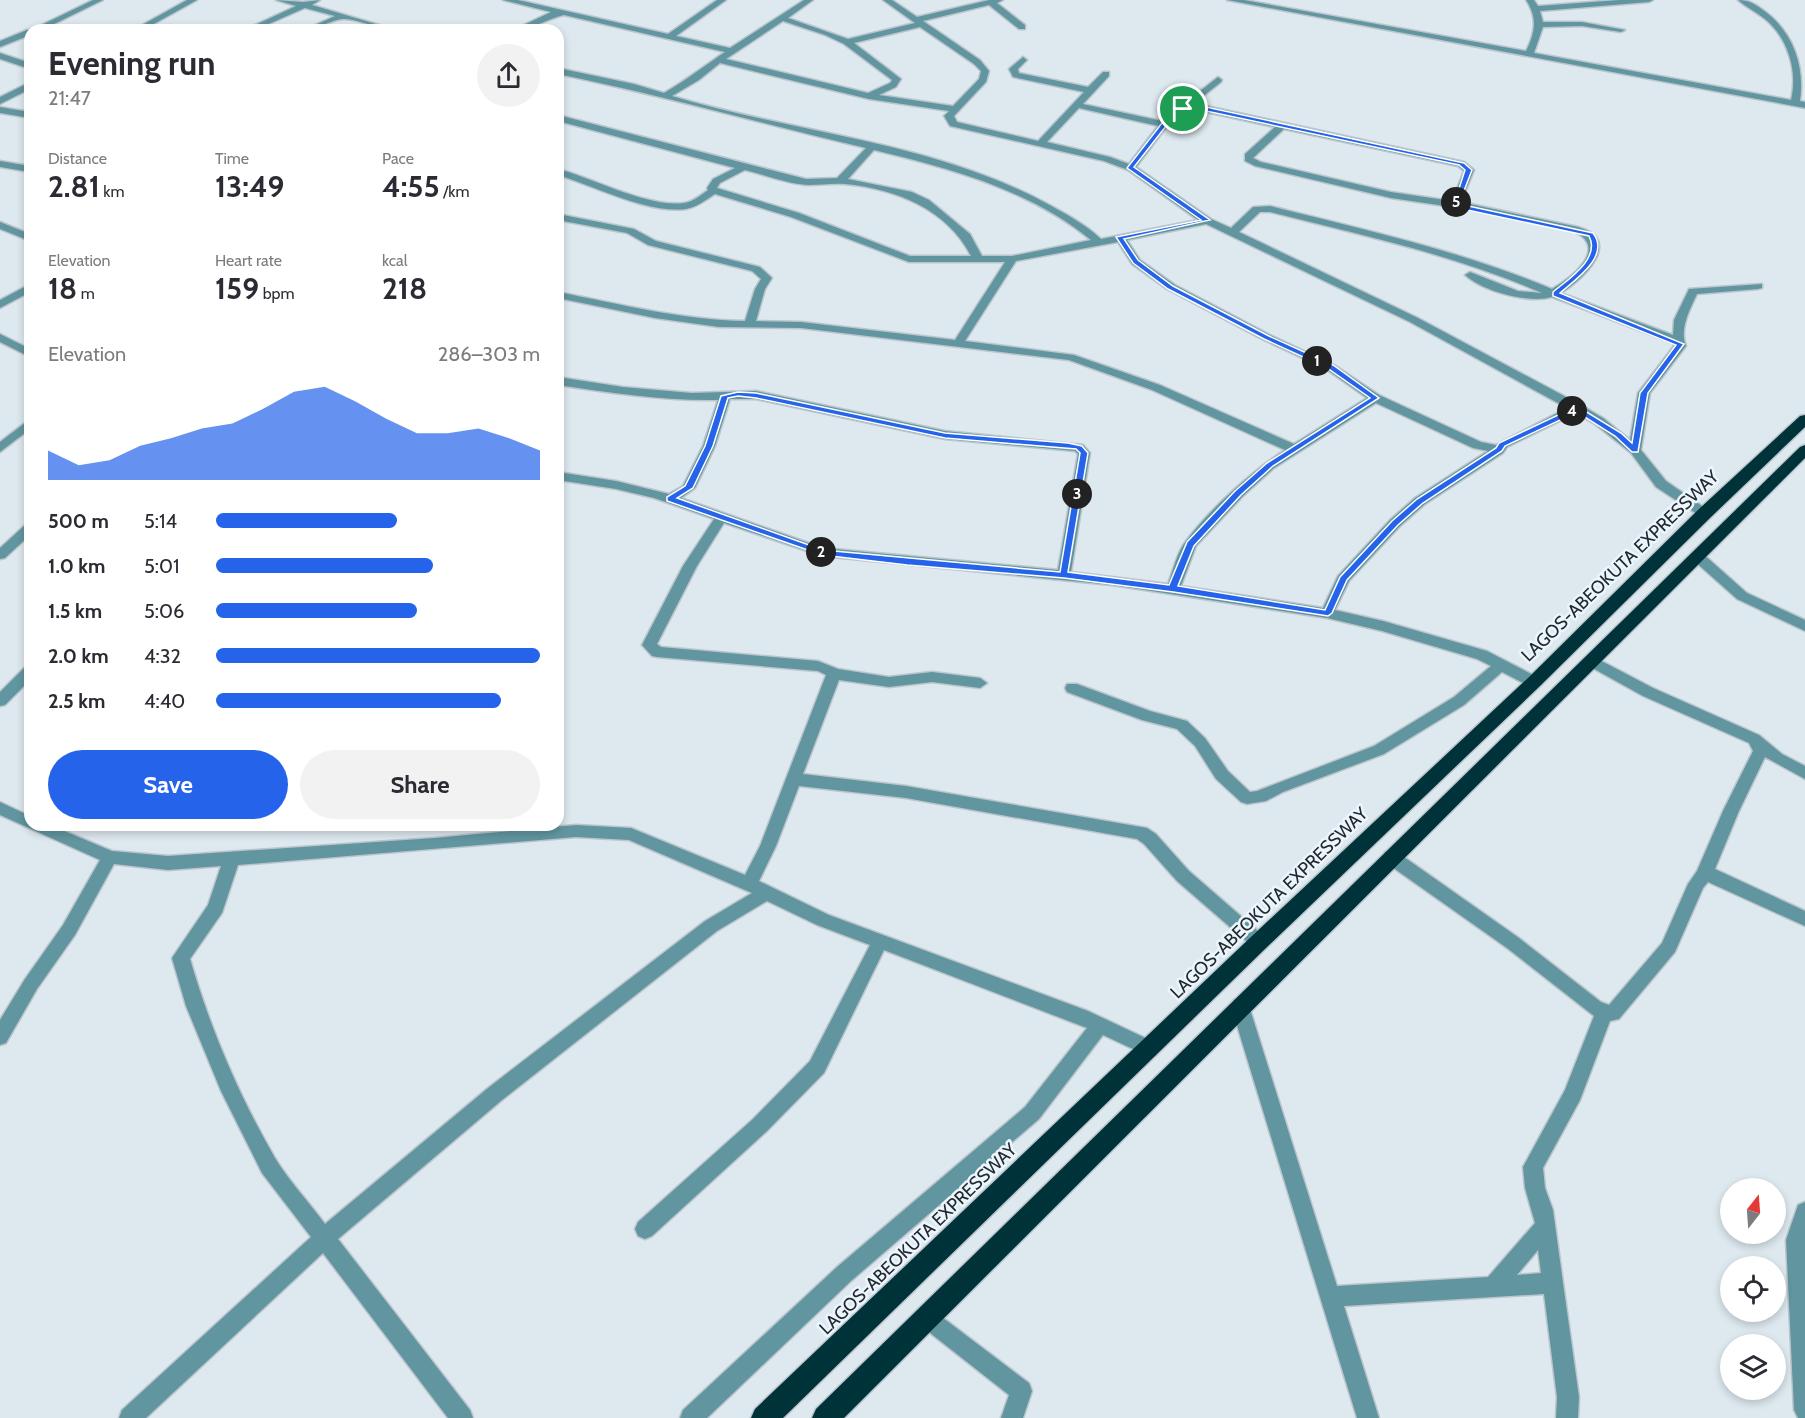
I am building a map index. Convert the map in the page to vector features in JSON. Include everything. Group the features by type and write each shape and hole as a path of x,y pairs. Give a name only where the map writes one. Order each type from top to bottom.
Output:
{"highway":[{"name":"LAGOS-ABEOKUTA EXPRESSWAY","path":"764,1418 1259,942 1534,682 1705,513 1805,419"},
{"path":"825,1418 1240,1005 1805,450"}],"street":[{"path":"48,24 99,0"},
{"path":"147,24 193,0"},
{"path":"280,0 368,24"},
{"path":"261,24 316,0"},
{"path":"507,0 732,51"},
{"path":"703,0 719,2"},
{"path":"665,96 696,78 809,0"},
{"path":"887,0 977,62 985,71 983,80 948,116 953,124 1107,159 1131,168 1207,220 1414,320 1577,408 1618,434 1635,450 1660,484 1705,513"},
{"path":"1231,0 1805,105"},
{"path":"1529,54 1540,31 1537,9 1530,0"},
{"path":"1537,9 1649,0"},
{"path":"1742,0 1776,24 1791,48 1798,90 1795,103"},
{"path":"669,37 719,2"},
{"path":"847,42 990,2 1022,27"},
{"path":"531,24 555,14 573,15"},
{"path":"323,24 340,17"},
{"path":"781,18 828,33 847,42 897,79 893,85 869,96"},
{"path":"1540,25 1582,24 1621,30"},
{"path":"0,44 24,34"},
{"path":"0,56 24,64"},
{"path":"719,60 781,73 869,96 955,109"},
{"path":"1023,60 1013,69 1016,75 1088,90"},
{"path":"564,72 923,159 971,173 1025,196 1076,223 1098,240"},
{"path":"1040,144 1088,90 1106,74"},
{"path":"1131,168 1164,124 1218,80"},
{"path":"0,101 24,88"},
{"path":"1076,105 1164,124"},
{"path":"1183,109 1206,109 1466,166 1469,170 1455,205"},
{"path":"0,110 24,114"},
{"path":"4,120 15,113"},
{"path":"564,120 806,182 845,181 908,194 925,202 966,236 979,260"},
{"path":"1282,125 1250,154 1248,159 1258,164 1391,195 1455,205 1591,234 1594,239 1594,254 1585,268 1555,294 1544,297 1516,294 1470,275"},
{"path":"845,181 842,178 843,174 871,148"},
{"path":"0,164 24,168"},
{"path":"714,191 712,188 716,181 744,167"},
{"path":"564,174 630,196 682,207 714,191 795,215 909,259 1012,259 1207,220"},
{"path":"1232,232 1257,209 1270,209 1399,241 1502,272 1678,341"},
{"path":"564,218 630,231 651,243 756,269 767,278 760,289 750,324"},
{"path":"0,225 24,235"},
{"path":"1120,237 1136,262 1171,287 1266,337 1330,367 1375,398 1477,445 1499,450"},
{"path":"958,344 1012,259"},
{"path":"1635,450 1644,393 1680,346 1678,341 1680,320 1693,291 1758,286"},
{"path":"0,305 24,291"},
{"path":"564,296 655,315 719,324 801,325 1070,357 1103,367 1218,413 1294,449"},
{"path":"0,337 24,351"},
{"path":"564,382 692,397 756,395 945,435 1079,448 1084,453 1064,575"},
{"path":"670,499 689,488 709,446 725,396"},
{"path":"1173,589 1190,544 1238,493 1270,465 1375,398"},
{"path":"1328,613 1343,579 1395,523 1420,501 1499,450 1502,445 1577,408"},
{"path":"0,448 24,428"},
{"path":"564,477 616,485 670,499 822,552 907,562 1064,575 1328,613 1412,634 1502,664 1534,682"},
{"path":"722,516 690,566 649,645 657,652 818,666 834,674 889,682 932,677 980,683"},
{"path":"0,555 24,533"},
{"path":"1696,556 1742,596 1805,626"},
{"path":"1592,661 1648,692 1754,739 1777,758 1805,772"},
{"path":"1072,688 1147,716 1182,725 1200,742 1222,775 1234,788 1247,798 1254,798 1379,750 1459,701 1502,664"},
{"path":"749,884 768,846 834,674"},
{"path":"0,701 24,678"},
{"path":"1391,857 1513,943 1574,993 1604,1012 1613,1012 1669,947 1696,884 1704,875 1761,751 1760,745"},
{"path":"794,779 906,792 1140,833 1150,839 1184,876 1259,942"},
{"path":"0,808 24,819"},
{"path":"52,831 110,857 168,862 435,844 576,831 631,834 749,884 823,920 1100,1025 1150,1049"},
{"path":"0,1037 31,984 69,930 110,857"},
{"path":"232,858 216,908 181,958 195,1006 228,1085 269,1166 462,1418"},
{"path":"1704,875 1710,875 1805,919"},
{"path":"130,1418 325,1237 495,1094 604,1011 663,961 711,926 766,893"},
{"path":"645,1229 760,1125 818,1067 880,942"},
{"path":"1240,1005 1368,1418"},
{"path":"1567,1418 1569,1397 1543,1210 1535,1188 1533,1167 1572,1094 1604,1012"},
{"path":"691,1418 844,1274 1032,1113 1100,1025"},
{"path":"1804,1216 1796,1240 1805,1410"},
{"path":"1493,1287 1545,1226"},
{"path":"1329,1297 1553,1283"},
{"path":"927,1318 1021,1391 1012,1418"}],"route":[{"path":"1183,109 1164,124 1131,168 1207,220 1120,237 1136,262 1171,287 1266,337 1330,367 1375,398 1270,465 1238,493 1190,544 1173,589 1112,580 822,552 670,499 689,488 709,446 725,396 738,394 756,395 945,435 1068,445 1079,448 1084,453 1064,575 1112,580 1328,613 1337,588 1343,579 1395,523 1420,501 1499,450 1502,445 1577,408 1618,434 1635,450 1644,393 1681,344 1555,294 1585,268 1594,254 1594,239 1591,234 1455,205 1469,170 1461,164 1206,109 1183,109"}]}
